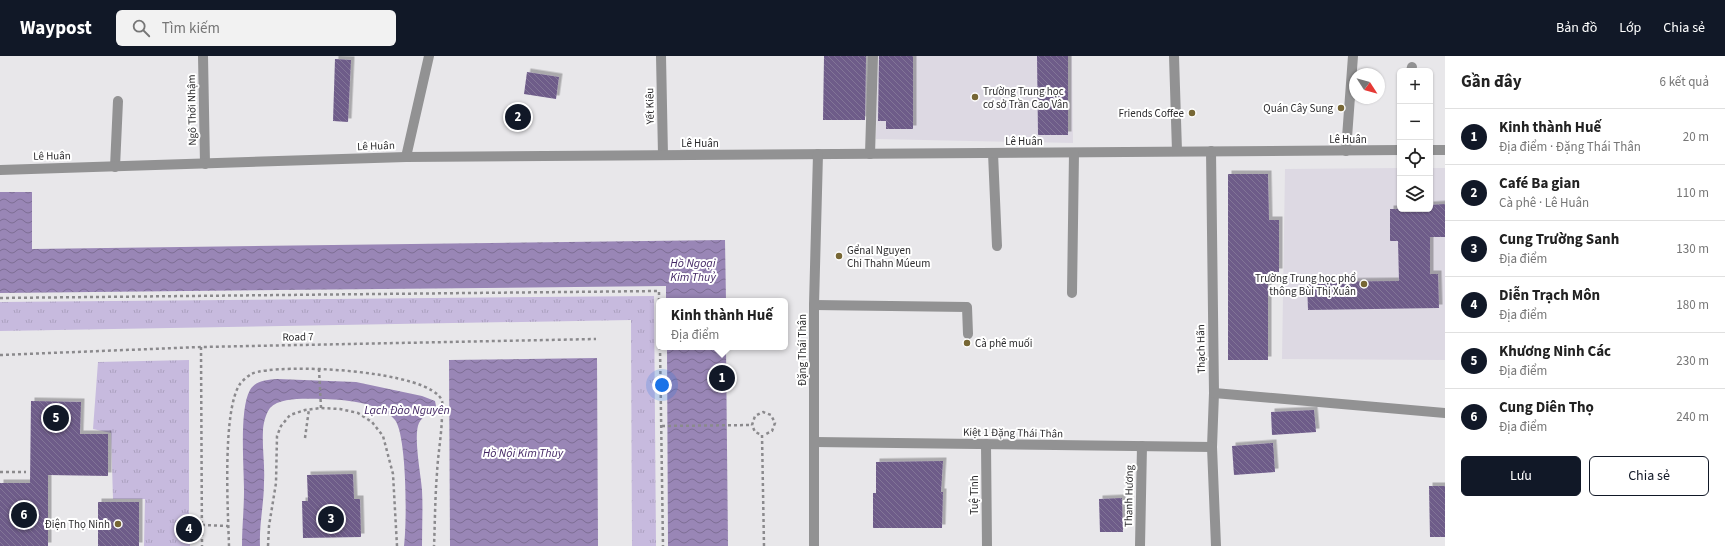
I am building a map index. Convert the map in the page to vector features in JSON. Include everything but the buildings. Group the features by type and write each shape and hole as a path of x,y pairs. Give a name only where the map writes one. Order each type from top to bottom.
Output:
{"street":[{"name":"Ngô Thời Nhậm","path":"203,56 205,164"},
{"path":"406,157 429,56"},
{"name":"Yết Kiêu","path":"661,56 663,155"},
{"path":"870,154 873,56"},
{"path":"1174,56 1177,151"},
{"path":"1346,151 1353,56"},
{"path":"115,167 118,101"},
{"name":"Lê Huân","path":"0,170 406,157 1397,150"},
{"path":"1433,150 1445,150"},
{"path":"1072,293 1074,152"},
{"name":"Thạch Hãn","path":"1211,152 1214,393 1212,447 1216,546"},
{"path":"993,153 998,246"},
{"name":"Đặng Thái Thân","path":"814,546 814,305 818,154"},
{"path":"814,305 967,307 968,334"},
{"path":"1214,393 1445,413"},
{"name":"Kiệt 1 Đặng Thái Thân","path":"815,442 1212,447"},
{"name":"Tuệ Tĩnh","path":"986,444 986,546"},
{"name":"Thanh Hương","path":"1140,546 1142,446"}],"path":[{"path":"0,298 658,291 658,298"},
{"name":"Road 7","path":"0,355 201,347 596,339"},
{"path":"201,347 202,546"},
{"path":"660,350 663,546"},
{"path":"229,546 230,418 232,401 240,384 251,374 280,369 319,369 353,371 392,376 436,392 442,401 442,427 436,474 434,546"},
{"path":"319,369 321,408"},
{"path":"268,546 268,526 276,483 278,436 281,426 290,415 309,409 321,408 340,409 358,413 372,422 383,436 393,474 397,546"},
{"path":"306,438 309,409"},
{"path":"764,435 768,434 774,428 775,423 771,415 763,412 753,420 752,425 755,432 762,435 764,546"},
{"path":"662,426 752,425"},
{"path":"0,472 26,472"},
{"path":"202,525 228,526"}],"shaded area":[{"name":"Trường Trung học cơ sở Trần Cao Vân","path":"878,56 1072,56 1073,143 876,139"},
{"name":"Trường Trung học phổ thông Bùi Thị Xuân","path":"1397,168 1397,212 1433,212 1433,168 1445,168 1445,360 1282,359 1285,169"}],"green space":[{"path":"654,296 656,546 632,546 631,320 0,331 0,302"},
{"path":"189,360 189,522 186,536 190,536 190,546 144,546 145,499 113,499 111,433 93,429 98,362"}],"water":[{"name":"Hồ Ngoại Kim Thuỷ","path":"0,192 32,192 32,249 725,240 726,298 666,298 666,286 0,293"},
{"path":"667,350 726,350 728,546 668,546"},
{"name":"Hồ Nội Kim Thủy","path":"597,358 598,546 450,546 449,360"},
{"name":"Lạch Đào Nguyên","path":"277,379 356,382 422,396 435,401 436,406 421,420 417,429 417,446 422,497 422,546 404,546 406,501 404,461 399,429 395,420 389,414 371,405 339,400 294,399 274,404 267,413 263,428 264,476 260,546 242,546 244,410 250,390 255,384 262,381"}],"place":[{"name":"Trường Trung học cơ sở Trần Cao Vân","path":"975,97"},
{"name":"Quán Cây Sung","path":"1341,108"},
{"name":"Friends Coffee","path":"1192,113"},
{"name":"Café Ba gian","path":"518,117"},
{"name":"Gểnal Nguyen Chi Thahn Múeum","path":"839,256"},
{"name":"Trường Trung học phổ thông Bùi Thị Xuân","path":"1364,284"},
{"name":"Cà phê muối","path":"967,343"},
{"name":"Kinh thành Huế","path":"722,378"},
{"name":"Khương Ninh Các","path":"56,418"},
{"name":"Cung Diên Thọ","path":"24,515"},
{"name":"Cung Trường Sanh","path":"331,519"},
{"name":"Điện Thọ Ninh","path":"118,524"},
{"name":"Diễn Trạch Môn","path":"189,529"}]}
